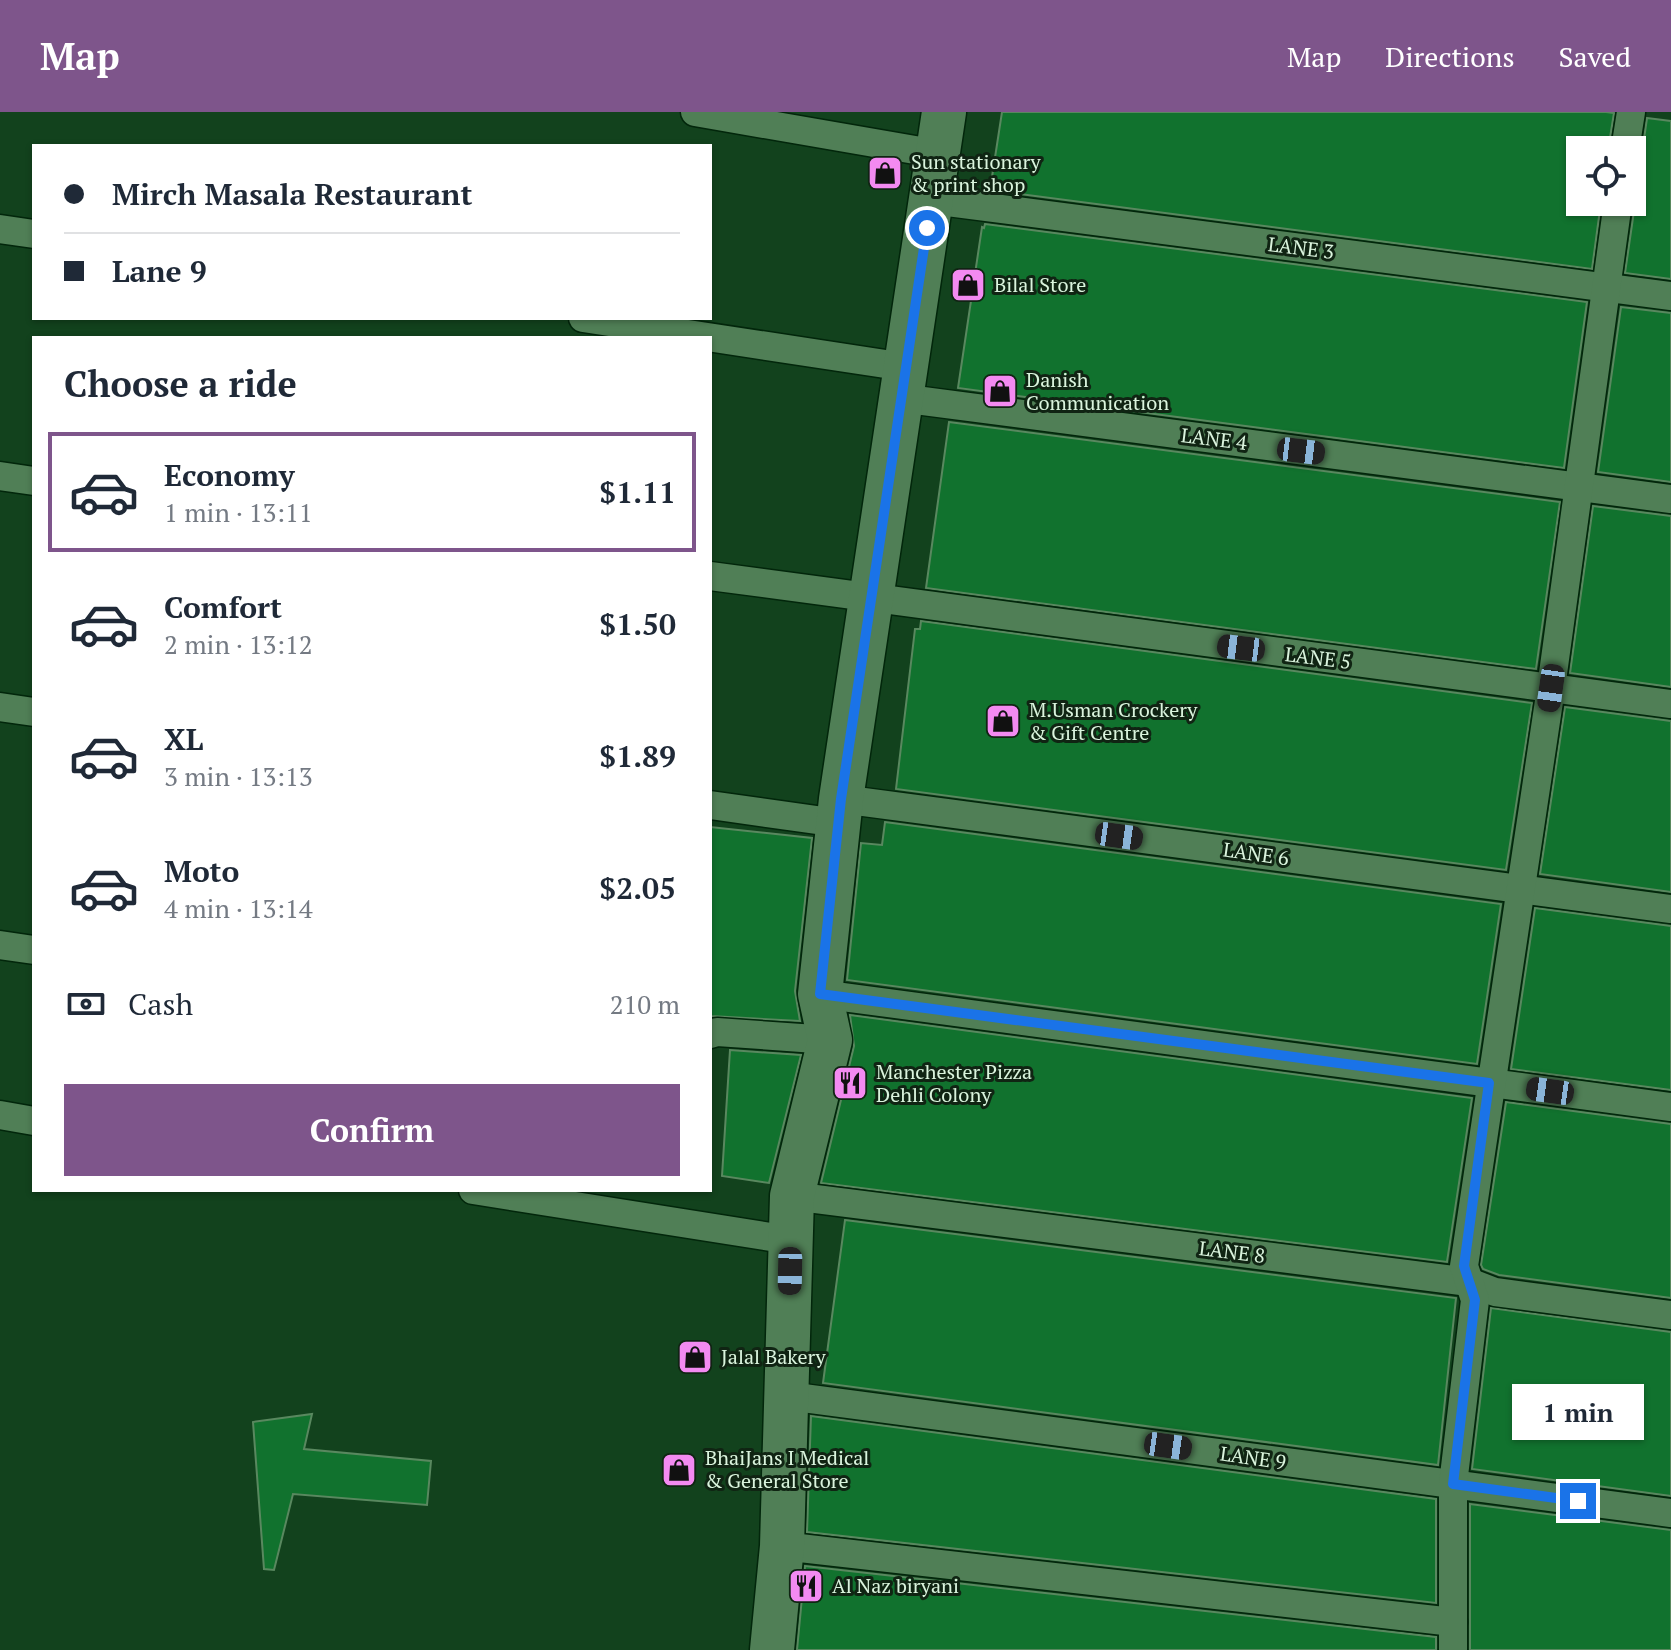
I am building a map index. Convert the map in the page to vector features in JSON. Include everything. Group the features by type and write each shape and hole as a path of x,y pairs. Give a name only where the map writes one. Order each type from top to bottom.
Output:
{"street":[{"path":"772,1650 782,1546 792,1196 830,1040 820,994 840,811 941,133"}],"lane":[{"path":"695,112 941,133"},
{"path":"1627,136 1631,112"},
{"name":"LANE 3","path":"932,200 1671,296"},
{"path":"1453,1650 1453,1484 1475,1300 1464,1266 1489,1083 1551,688 1616,216"},
{"path":"0,229 32,234"},
{"name":"LANE 4","path":"593,320 672,336"},
{"name":"LANE 4","path":"712,344 903,383 1671,499"},
{"path":"0,476 32,481"},
{"name":"LANE 5","path":"712,576 1671,704"},
{"path":"0,707 32,712"},
{"name":"LANE 6","path":"712,805 840,811 1671,909"},
{"path":"0,945 32,950"},
{"path":"820,994 1671,1107"},
{"path":"712,1033 830,1040"},
{"path":"0,1115 32,1121"},
{"path":"486,1192 790,1240"},
{"name":"LANE 8","path":"792,1196 1469,1282 1495,1292 1671,1315"},
{"name":"LANE 9","path":"788,1396 1671,1513"},
{"path":"782,1546 1453,1622"}],"building":[{"path":"1002,112 1614,113 1610,136 1566,136 1566,216 1599,216 1592,269 990,190"},
{"path":"1647,118 1671,121 1671,279 1625,273 1633,216 1646,216"},
{"path":"985,224 1587,302 1564,468 958,388 982,227"},
{"path":"1621,307 1671,313 1671,482 1598,472"},
{"path":"949,422 1560,502 1536,669 926,588"},
{"path":"1593,506 1671,516 1671,687 1570,673"},
{"path":"921,621 1532,703 1506,870 896,789 915,629 920,629"},
{"path":"1565,707 1671,721 1671,892 1540,874"},
{"path":"885,822 1501,904 1477,1064 847,980 861,843 882,845"},
{"path":"712,827 812,838 795,991 800,1021 712,1016"},
{"path":"1535,908 1671,926 1671,1090 1511,1069"},
{"path":"850,1015 1472,1098 1447,1262 821,1183 854,1046"},
{"path":"730,1050 801,1055 769,1183 722,1176"},
{"path":"1506,1102 1671,1124 1671,1298 1499,1275 1483,1269 1481,1265"},
{"path":"845,1220 1456,1298 1438,1465 823,1383"},
{"path":"1491,1308 1671,1332 1671,1496 1472,1469"},
{"path":"312,1414 304,1449 431,1461 427,1505 293,1494 274,1570 264,1569 253,1422"},
{"path":"811,1416 1436,1499 1436,1603 807,1532"},
{"path":"1470,1504 1671,1530 1671,1650 1470,1650"},
{"path":"805,1566 1436,1637 1436,1650 797,1650"}],"place":[{"name":"Sun stationary & print shop","path":"885,173"},
{"name":"Bilal Store","path":"968,285"},
{"name":"Danish Communication","path":"1000,391"},
{"name":"M.Usman Crockery & Gift Centre","path":"1003,721"},
{"name":"Manchester Pizza Dehli Colony","path":"850,1083"},
{"name":"Jalal Bakery","path":"695,1357"},
{"name":"BhaiJans I Medical & General Store","path":"679,1470"},
{"name":"Al Naz biryani","path":"806,1586"}],"route":[{"path":"927,228 841,799 820,994 1489,1083 1464,1266 1475,1300 1453,1484 1578,1501"}]}
